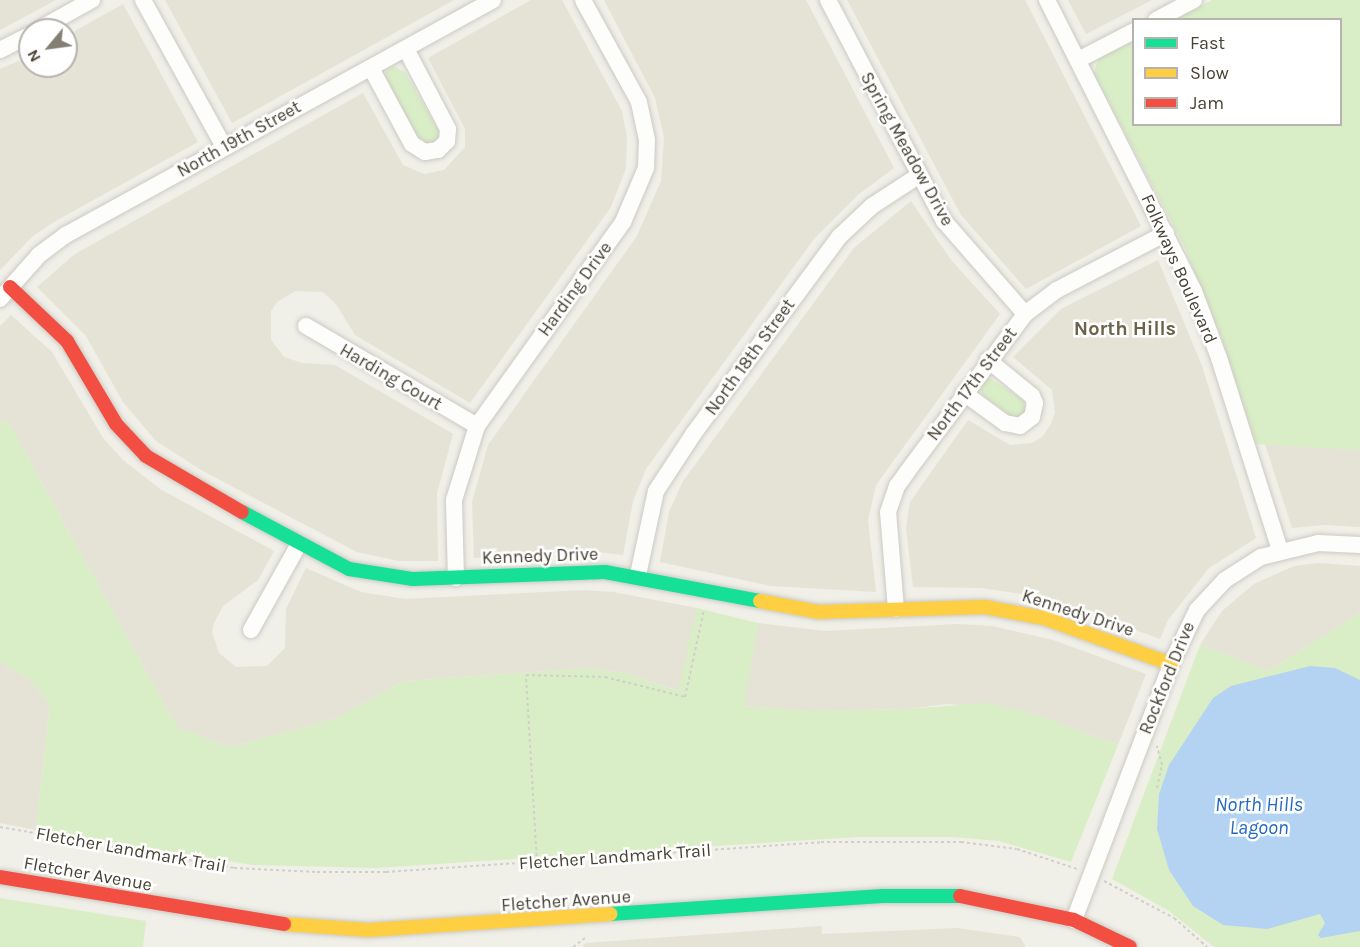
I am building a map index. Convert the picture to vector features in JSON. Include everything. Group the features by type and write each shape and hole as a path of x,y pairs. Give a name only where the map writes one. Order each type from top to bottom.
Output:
{"street":[{"path":"60,18 92,0"},
{"path":"143,0 224,147"},
{"name":"North 19th Street","path":"5,293 39,255 66,235 493,0"},
{"name":"Harding Drive","path":"456,578 454,500 477,426 623,222 646,168 647,140 639,102 583,0"},
{"name":"Spring Meadow Drive","path":"828,0 918,176 957,239 1025,314"},
{"name":"Folkways Boulevard","path":"1047,0 1166,233 1215,346 1280,550"},
{"path":"1160,18 1194,0"},
{"path":"1078,60 1132,32"},
{"path":"0,50 18,41"},
{"path":"371,68 412,144 425,152 438,150 448,139 448,129 406,49"},
{"name":"North 18th Street","path":"638,575 656,491 688,442 839,237 872,206 918,176"},
{"name":"North 17th Street","path":"896,609 887,530 891,499 964,393 1025,314 1057,290 1166,233"},
{"name":"Kennedy Drive","path":"5,293 67,341 116,424 146,456 299,544 349,569 374,576 456,578 576,571 638,575 801,610 896,609 950,605 1011,610 1078,629 1171,664"},
{"name":"Harding Court","path":"306,326 477,426"},
{"path":"964,393 1005,423 1020,426 1032,417 1035,403 1032,396 988,360"},
{"name":"Rockford Drive","path":"1074,920 1190,619 1210,594 1243,567 1280,550 1318,543 1360,545"},
{"path":"250,630 299,544"},
{"name":"Fletcher Avenue","path":"0,877 121,899 332,929 398,930 934,894 1002,900 1074,920 1130,947"}],"path":[{"path":"537,862 526,675 605,677 685,697 704,607"},
{"path":"1157,746 1162,765 1157,788"},
{"name":"Fletcher Landmark Trail","path":"0,827 234,868 386,872 821,842 961,842 1017,849 1091,875 1174,918 1208,947"},
{"path":"573,947 585,938"}],"shaded area":[{"path":"0,0 56,0 22,18 18,18 18,20 0,30"},
{"path":"165,0 454,0 232,123"},
{"path":"531,0 562,0 622,111 627,138 626,168 611,207 470,403 355,335 336,304 323,292 295,291 277,302 271,311 271,340 284,357 302,363 335,365 453,434 437,493 438,561 399,561 357,552 201,470 156,441 123,402 86,336 37,287 75,254 363,93 403,165 424,174 444,170 465,147 465,129 428,58"},
{"path":"604,0 806,0 894,168 859,194 814,239 646,469 633,501 623,555 590,551 474,558 472,502 488,445 637,236 661,181 664,137 655,98"},
{"path":"847,0 1025,0 1141,226 1026,289 961,215"},
{"path":"1068,0 1152,0 1086,34"},
{"path":"123,4 198,142 54,222 33,236 0,270 0,69 18,61 18,78 78,78 78,29"},
{"path":"911,201 951,260 1000,314 876,485 868,520 876,592 771,586 660,562 669,512 683,481 854,248"},
{"path":"1158,260 1202,366 1256,538 1209,568 1168,620 1160,639 1049,598 981,588 913,587 906,528 910,502 968,420 1010,445 1032,443 1043,436 1051,424 1055,413 1052,390 1013,357 1061,309"},
{"path":"11,315 52,352 103,438 123,460 160,489 274,551 258,580 223,606 214,623 212,632 219,653 236,667 267,666 285,648 286,609 306,568 361,592 405,599 585,590 613,592 697,608 679,691 624,673 589,668 404,681 337,718 229,747 177,727 7,420 0,423 0,326"},
{"path":"1265,444 1360,450 1360,527 1324,525 1292,528"},
{"path":"1319,563 1360,566 1360,613 1268,671 1200,645 1222,611 1254,584 1294,566"},
{"path":"758,623 825,631 958,624 992,626 1053,640 1146,674 1118,745 1025,711 948,704 907,709 811,711 743,706"},
{"path":"0,662 28,678 50,704 36,830 0,823"},
{"path":"822,926 822,934 957,928 1020,937 1026,947 582,947 586,943"}],"green space":[{"path":"1212,0 1360,0 1360,450 1256,444 1221,336 1184,246 1094,73 1098,59 1132,42 1132,126 1342,126 1342,18 1177,18"},
{"path":"393,66 405,72 438,130 439,139 433,145 419,141 385,79 386,71"},
{"path":"988,377 1022,399 1027,411 1018,418 1010,416 983,395 980,387"},
{"path":"7,420 177,727 229,747 337,718 404,681 589,668 624,673 678,691 697,608 758,623 744,706 811,711 907,709 987,703 1025,711 1118,745 1071,862 999,841 953,837 857,837 376,868 253,865 36,830 50,704 28,678 0,662 0,423"},
{"name":"North Hills Lagoon","path":"1360,613 1360,947 1214,947 1169,911 1112,879 1200,645 1268,671"},
{"path":"0,898 146,921 143,947 0,947"}],"water":[{"name":"North Hills Lagoon","path":"1310,666 1335,668 1360,680 1360,931 1321,938 1318,935 1325,923 1320,914 1267,929 1223,925 1193,906 1169,870 1157,829 1159,794 1169,765 1213,698 1231,686"}],"traffic: fast":[{"path":"242,512 349,569 413,579 605,572 760,601"},
{"path":"610,914 882,896 960,896"}],"traffic: slow":[{"path":"760,601 818,612 985,607 1044,618 1171,664"},
{"path":"284,924 369,930 610,914"}],"traffic: jam":[{"path":"10,287 67,341 116,424 146,456 242,512"},
{"path":"0,877 284,924"},
{"path":"960,896 1074,920 1130,947"}],"district":[{"name":"North Hills","path":"1125,328"}]}
